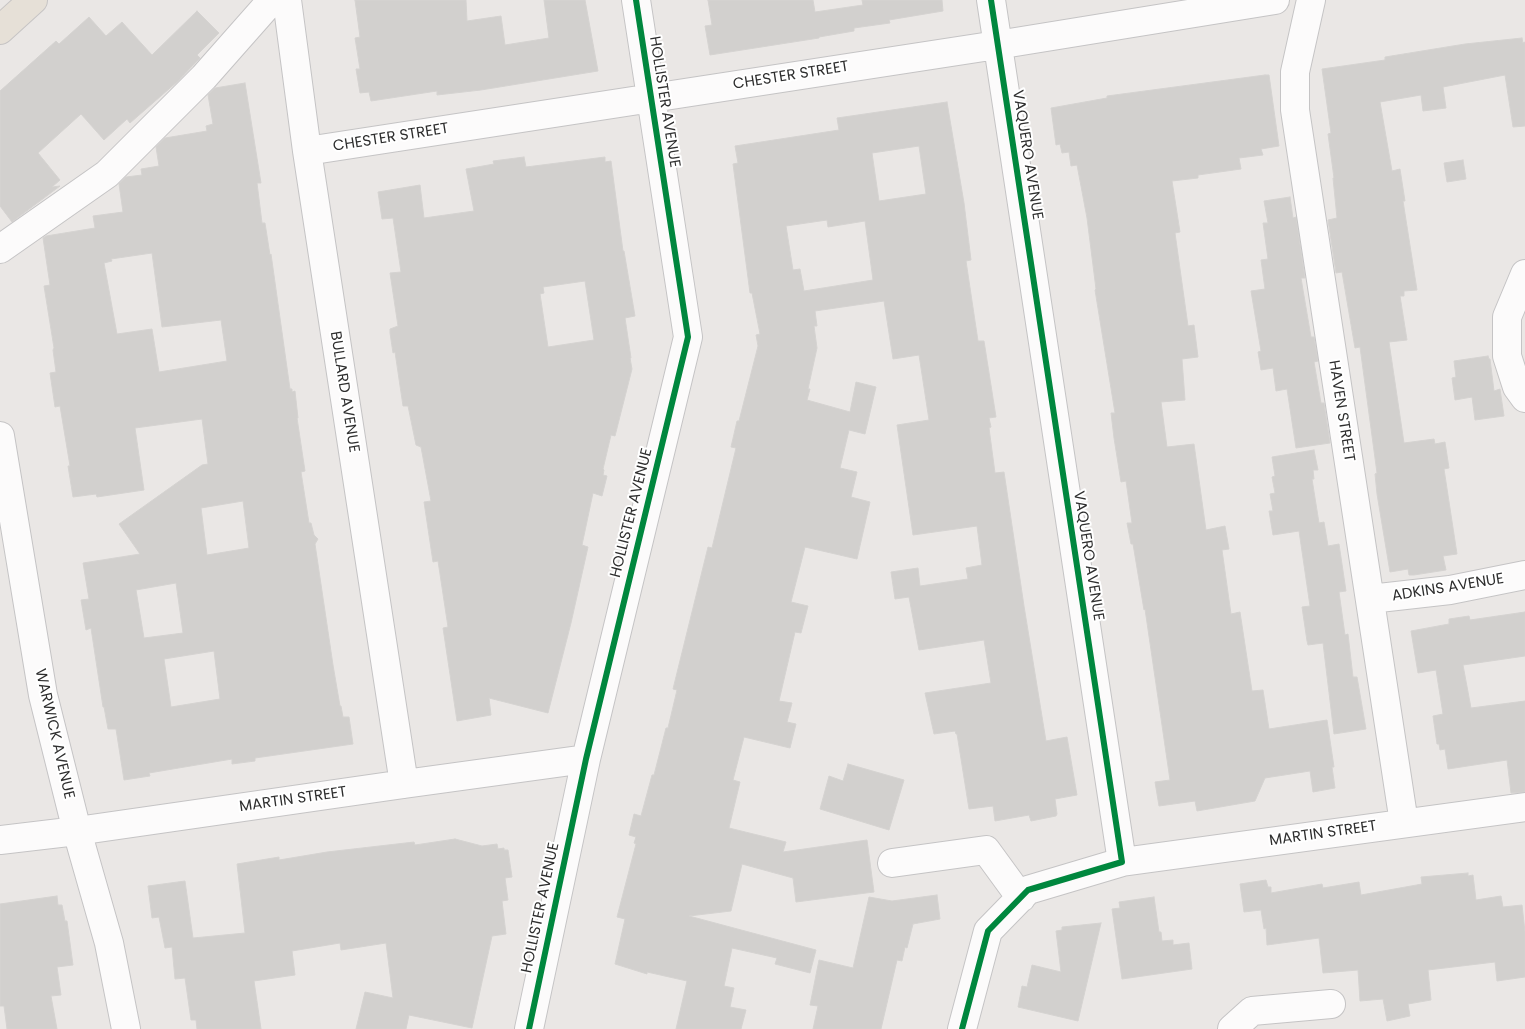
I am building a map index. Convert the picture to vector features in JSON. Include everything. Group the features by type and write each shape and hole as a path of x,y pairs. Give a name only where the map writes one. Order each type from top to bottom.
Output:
{"main road":[{"path":"0,30 33,0"}],"street":[{"path":"0,249 107,174 204,77 272,0"},
{"name":"BULLARD AVENUE","path":"287,0 306,151 404,784"},
{"name":"HOLLISTER AVENUE","path":"529,1029 586,759 688,336 636,0"},
{"name":"VAQUERO AVENUE","path":"991,0 1122,862"},
{"name":"CHESTER STREET","path":"306,151 998,45 1275,0"},
{"name":"HAVEN STREET","path":"1310,0 1295,72 1295,110 1404,823"},
{"path":"1525,274 1507,317 1507,356 1517,387 1525,398"},
{"name":"WARWICK AVENUE","path":"0,436 44,696 77,831 109,944 126,1029"},
{"name":"ADKINS AVENUE","path":"1370,599 1450,590 1525,575"},
{"name":"MARTIN STREET","path":"0,840 77,831 586,759"},
{"name":"MARTIN STREET","path":"1122,862 1525,808"},
{"path":"892,863 986,850 1021,898"},
{"path":"962,1029 988,931 1028,890 1122,862"},
{"path":"1232,1029 1252,1011 1331,1004"}],"building":[{"path":"355,0 466,0 467,21 501,16 505,45 549,38 544,0 585,0 598,71 481,90 437,95 437,91 371,101 369,92 360,93 356,69 360,69 355,38 360,37"},
{"path":"708,0 813,0 815,12 863,5 862,0 942,0 943,11 889,20 890,23 854,28 854,31 819,38 710,55 705,26 712,25"},
{"path":"197,11 219,33 197,55 200,58 177,82 130,123 127,119 104,140 81,114 38,153 60,180 52,187 60,186 12,222 0,206 0,91 56,41 59,44 89,17 106,36 122,22 152,55"},
{"path":"1522,38 1523,43 1525,42 1525,126 1513,127 1505,75 1443,87 1446,108 1423,111 1421,95 1380,102 1392,171 1400,169 1417,290 1404,291 1404,296 1400,296 1407,340 1389,342 1404,443 1434,439 1435,444 1445,442 1449,468 1444,469 1457,554 1443,556 1446,570 1414,575 1409,575 1408,569 1390,572 1377,494 1375,474 1377,473 1360,347 1355,348 1342,272 1336,273 1328,220 1337,218 1328,134 1331,133 1322,69 1385,60 1385,57 1465,44"},
{"path":"1269,75 1279,146 1261,149 1263,155 1239,158 1241,169 1172,181 1180,232 1175,233 1188,326 1194,325 1198,357 1182,359 1185,400 1161,402 1167,447 1194,444 1206,530 1225,526 1229,549 1222,550 1231,614 1240,612 1252,691 1263,690 1269,729 1327,720 1335,788 1313,792 1310,771 1265,778 1255,801 1197,811 1195,801 1159,806 1155,782 1170,780 1145,609 1133,544 1131,544 1127,523 1132,523 1126,481 1121,482 1114,438 1111,413 1115,413 1095,290 1087,218 1077,165 1071,166 1069,152 1062,153 1060,144 1056,145 1051,108 1107,98 1107,96"},
{"path":"245,83 261,183 257,183 262,223 265,223 271,254 290,389 292,389 292,392 295,391 305,471 301,472 309,523 311,523 314,535 318,539 315,544 340,706 343,717 349,717 353,744 255,758 255,761 232,764 232,759 149,773 150,776 124,780 116,729 108,729 103,707 91,628 86,630 81,600 89,599 83,563 140,554 119,524 202,465 208,464 202,419 135,428 144,490 97,497 96,494 73,497 60,406 55,407 50,373 56,372 44,286 50,285 43,238 95,228 93,216 123,212 119,184 126,177 142,175 141,169 159,166 156,147 165,138 207,131 206,126 213,124 208,95 215,88","holes":["152,253 162,327 221,320 227,361 159,372 152,329 117,334 104,263 112,261 111,259","243,501 249,548 207,555 201,508","176,583 183,633 144,638 136,590","214,651 220,699 171,707 164,659"]},
{"path":"947,102 964,203 971,260 966,261 978,341 984,341 996,417 989,418 995,473 1004,472 1046,741 1067,737 1077,795 1055,799 1056,816 1031,821 1029,815 995,821 993,806 969,809 957,734 955,731 934,734 925,693 991,683 984,640 919,650 909,597 895,599 891,572 918,568 920,586 968,579 966,568 982,565 977,526 913,535 897,425 929,420 919,355 893,359 884,301 815,311 817,326 814,326 817,348 807,400 850,412 856,382 876,387 865,434 849,430 840,468 857,472 851,497 870,502 857,559 805,547 791,602 808,606 801,633 795,632 779,701 792,703 787,722 796,724 790,748 744,737 733,780 740,782 729,828 786,842 783,852 867,840 874,892 796,902 793,878 742,864 731,911 689,916 816,950 810,973 775,964 777,958 732,948 724,986 734,988 730,1007 746,1010 741,1029 676,1029 687,981 647,972 647,974 615,964 625,919 617,917 636,844 634,843 636,837 629,835 634,814 641,816 666,728 668,728 677,690 673,689 708,547 712,548 736,448 731,447 758,346 756,335 760,334 752,293 750,293 733,164 738,163 735,146 839,130 837,118","holes":["919,146 926,194 879,201 872,153","827,220 828,227 865,221 873,280 804,291 800,269 793,270 786,226"]},
{"path":"524,157 526,167 605,157 605,162 611,161 623,251 635,316 625,318 632,369 615,436 611,435 603,469 603,475 607,476 602,496 593,493 582,545 588,547 548,713 489,698 491,715 457,721 443,628 448,627 438,561 433,562 424,502 431,501 421,447 416,445 408,406 403,406 395,352 393,353 390,333 390,329 398,326 390,273 401,272 393,218 382,219 378,192 420,185 424,218 474,211 466,169 494,164 493,161","holes":["585,281 594,340 548,347 540,294 544,293 543,287"]},
{"path":"1463,160 1466,179 1447,182 1444,163"},
{"path":"1290,197 1293,218 1296,217 1305,278 1301,278 1311,337 1314,337 1318,361 1314,362 1321,403 1324,403 1330,443 1296,448 1287,389 1276,391 1273,368 1261,370 1258,352 1261,351 1251,291 1265,289 1261,260 1268,259 1263,223 1268,223 1264,201"},
{"path":"1488,356 1494,391 1500,389 1504,416 1475,420 1472,397 1455,400 1452,378 1456,377 1454,361"},
{"path":"1314,450 1318,470 1313,470 1314,479 1312,479 1319,523 1324,522 1328,546 1339,544 1346,591 1339,592 1345,635 1348,634 1353,677 1357,677 1366,729 1334,734 1323,643 1308,645 1307,641 1302,607 1310,606 1299,531 1273,535 1269,511 1273,511 1270,494 1275,493 1272,477 1275,476 1272,457"},
{"path":"1525,612 1525,656 1463,665 1471,708 1525,701 1525,792 1511,793 1507,760 1448,769 1445,749 1440,750 1439,744 1437,744 1433,716 1443,714 1436,670 1418,673 1411,631 1449,624 1449,619 1469,616 1470,620"},
{"path":"848,764 904,780 889,830 820,809 829,776 843,781"},
{"path":"455,839 482,846 497,844 498,849 504,848 504,850 508,850 512,877 505,878 508,900 502,901 506,934 492,936 472,1028 409,1015 406,1029 356,1029 365,992 393,998 386,943 341,950 340,943 292,951 295,975 254,981 261,1029 197,1029 196,1020 191,1020 185,978 175,979 172,947 165,948 159,917 152,918 148,886 185,881 193,938 245,933 237,864 279,857 279,860 327,852 414,842 415,845"},
{"path":"1468,873 1468,876 1473,875 1476,900 1501,896 1503,907 1522,905 1525,932 1525,977 1497,981 1495,962 1428,970 1431,1000 1408,1004 1410,1016 1387,1021 1383,999 1360,1001 1358,970 1323,973 1319,938 1267,945 1266,928 1264,929 1261,910 1244,912 1240,884 1266,880 1268,887 1271,887 1271,893 1322,884 1323,888 1359,882 1361,895 1422,884 1421,877"},
{"path":"937,895 940,919 913,924 902,961 897,960 881,1029 813,1029 818,1006 810,1005 819,960 853,968 869,897 892,901"},
{"path":"57,896 58,905 62,905 65,921 67,921 73,965 57,967 61,995 51,996 57,1029 7,1029 4,1006 0,1006 0,904"},
{"path":"1154,897 1162,941 1173,940 1173,945 1189,943 1192,969 1122,979 1112,909 1120,908 1119,902"},
{"path":"1101,923 1078,1021 1018,1007 1022,986 1027,987 1032,965 1061,972 1056,931 1062,930 1062,927"}],"cycle path":[{"path":"529,1029 586,759 688,337 636,0"},
{"path":"962,1029 988,931 1028,890 1122,862 991,0"}]}
